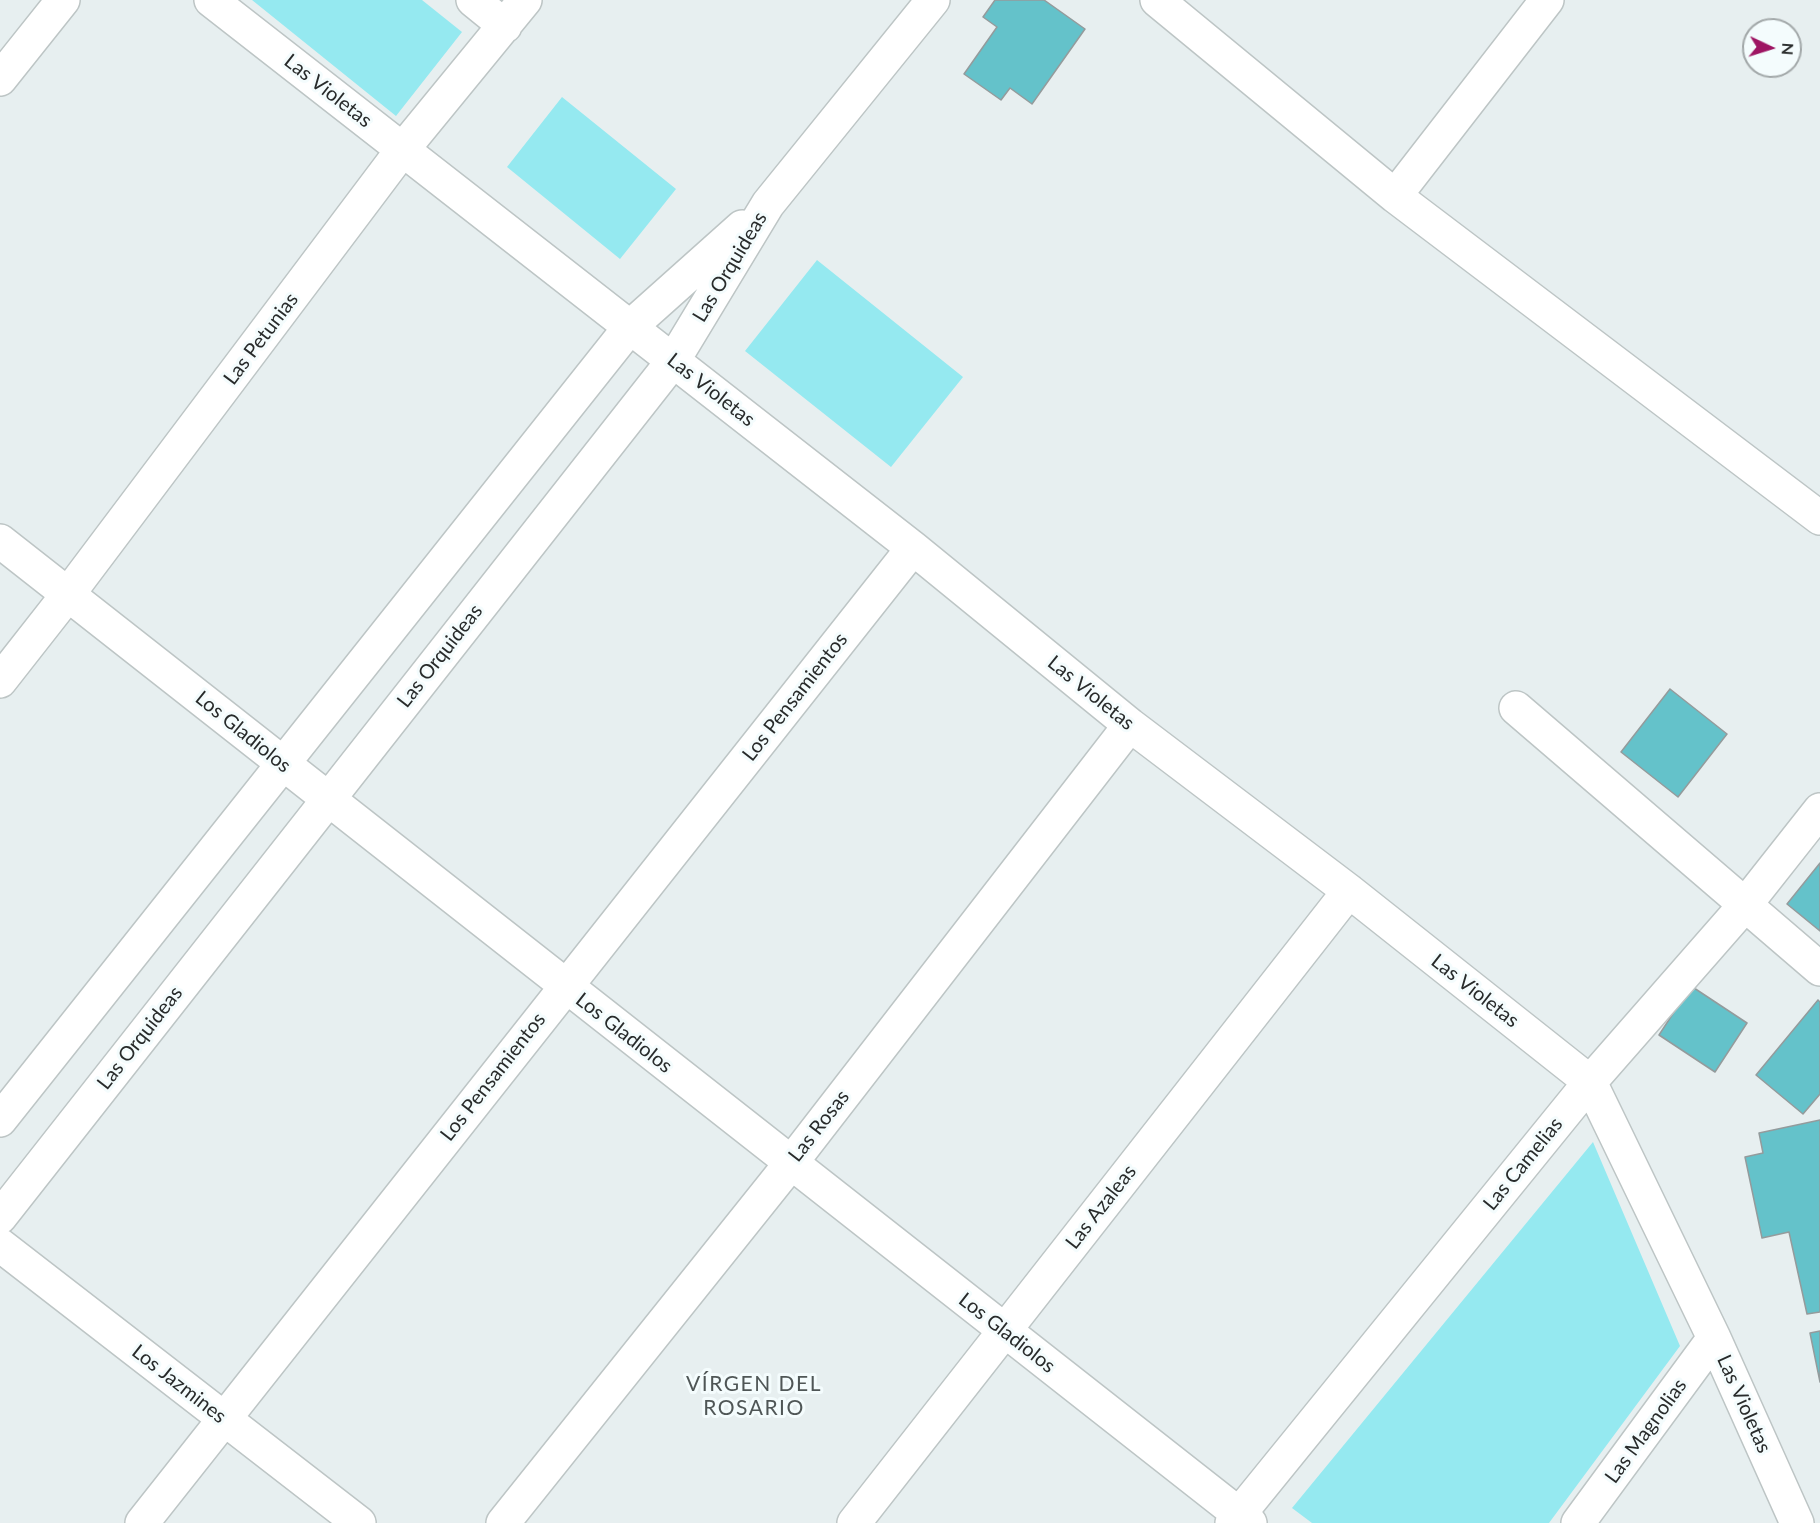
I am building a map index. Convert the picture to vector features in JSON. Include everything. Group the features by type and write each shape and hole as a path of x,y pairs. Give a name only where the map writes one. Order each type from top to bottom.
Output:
{"street":[{"path":"0,79 63,0"},
{"name":"Las Violetas","path":"211,0 913,548 1130,725 1349,891 1590,1082 1714,1338 1797,1523"},
{"path":"473,0 505,26"},
{"name":"Las Petunias","path":"0,681 69,593 403,149 525,0"},
{"path":"768,204 933,0"},
{"path":"1157,0 1395,196 1820,518"},
{"path":"1395,196 1547,0"},
{"name":"Las Orquideas","path":"0,1120 630,327 768,204"},
{"name":"Las Orquideas","path":"0,1217 327,798 673,361 768,204"},
{"name":"Los Gladiolos","path":"0,541 1004,1330 1240,1520"},
{"name":"Los Pensamientos","path":"142,1523 913,548"},
{"path":"1516,708 1820,969"},
{"name":"Las Rosas","path":"503,1523 791,1163 1130,725"},
{"name":"Las Camelias","path":"1240,1520 1590,1082 1745,905 1820,810"},
{"name":"Las Azaleas","path":"854,1523 1349,891"},
{"name":"Los Jazmines","path":"0,1245 359,1523"},
{"name":"Las Magnolias","path":"1578,1523 1714,1338"}],"shaded area":[{"path":"252,0 422,0 462,32 396,116"},
{"path":"562,97 676,189 620,259 507,167"},
{"path":"817,260 963,377 891,467 745,351"},
{"path":"1593,1142 1680,1346 1549,1523 1312,1523 1292,1508"}],"building":[{"path":"995,0 1044,0 1085,29 1032,104 1010,88 1001,100 964,74 997,27 983,17"},
{"path":"1670,689 1727,734 1678,797 1621,752"},
{"path":"1820,863 1820,931 1787,904"},
{"path":"1691,986 1747,1023 1715,1072 1659,1035"},
{"path":"1818,1000 1820,1002 1820,1094 1803,1114 1756,1075"},
{"path":"1820,1120 1820,1312 1807,1314 1789,1232 1762,1238 1745,1157 1763,1153 1759,1133"},
{"path":"1820,1331 1820,1382 1810,1333"}],"district":[{"name":"VÍRGEN DEL ROSARIO","path":"754,1396"}]}
